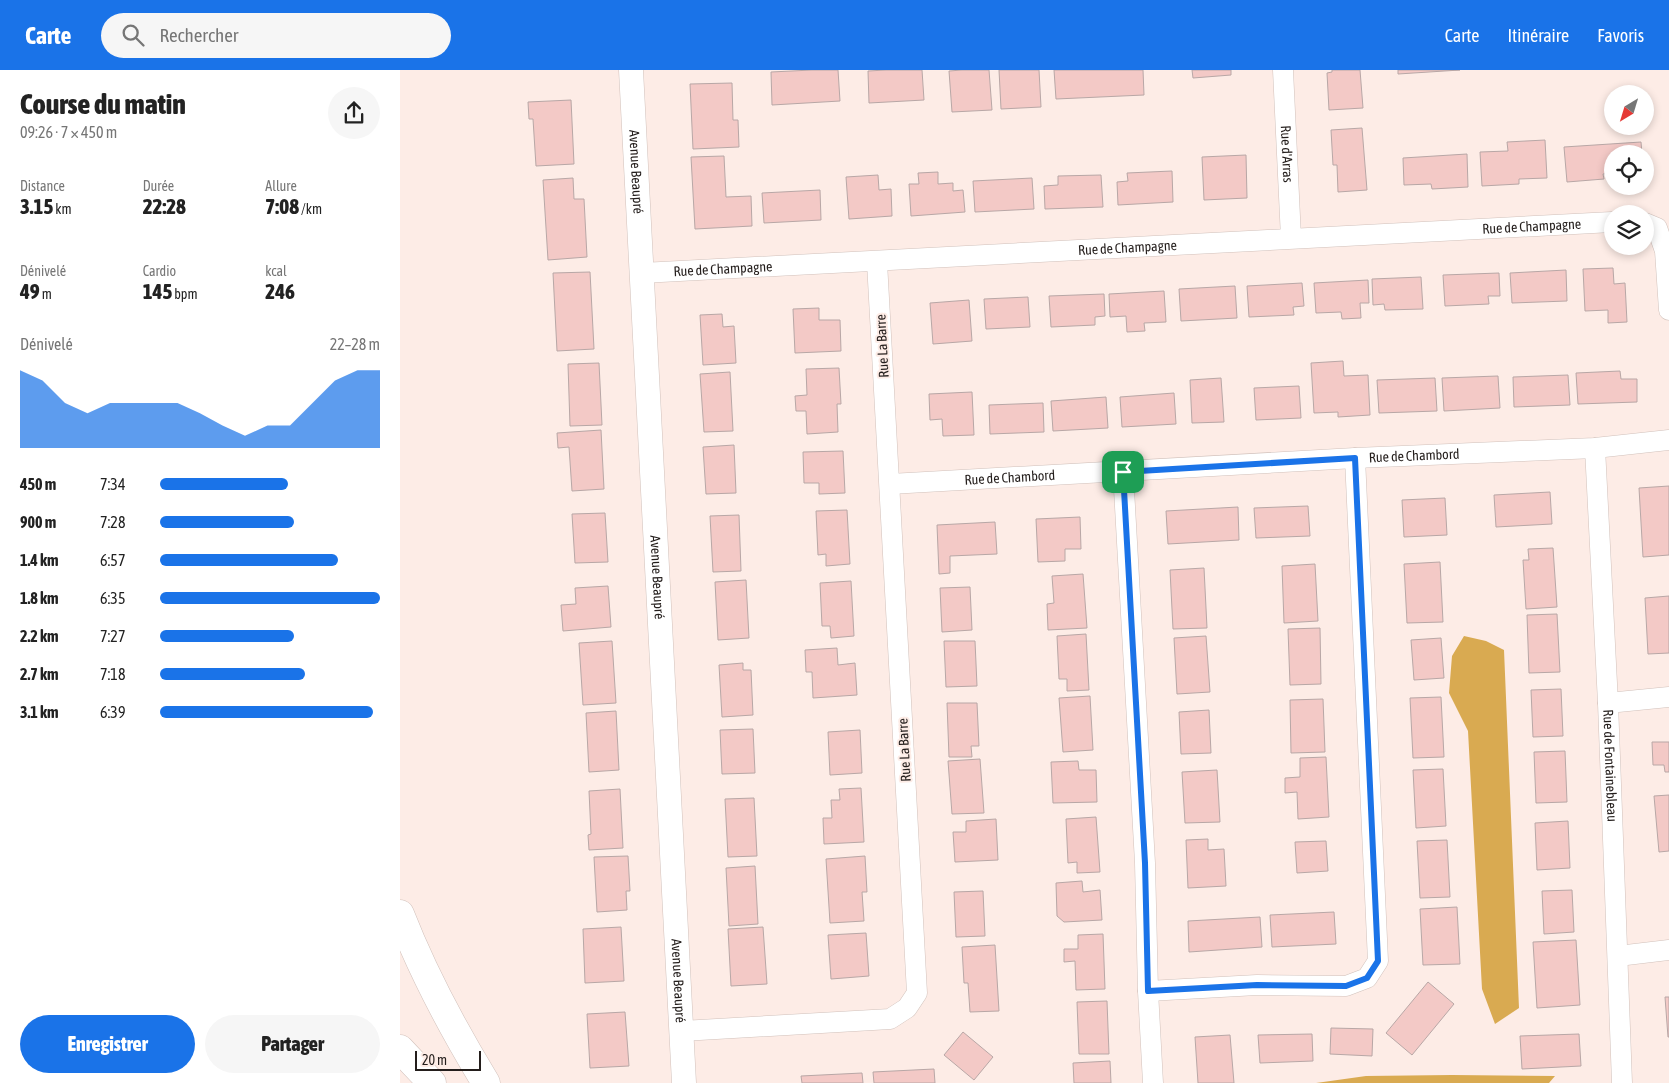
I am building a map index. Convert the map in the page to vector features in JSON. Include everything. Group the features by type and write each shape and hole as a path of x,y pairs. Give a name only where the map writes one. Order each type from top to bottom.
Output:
{"highway":[{"path":"400,914 411,941 457,1035 486,1083"},
{"path":"400,1049 432,1083"}],"street":[{"name":"Avenue Beaupré","path":"631,70 684,1083"},
{"name":"Rue d'Arras","path":"1283,70 1291,238"},
{"name":"Rue de Champagne","path":"642,273 1604,222"},
{"path":"1654,227 1657,228 1665,251 1669,310"},
{"name":"Rue La Barre","path":"682,1031 890,1019 907,1008 917,993 877,262"},
{"name":"Rue de Chambord","path":"890,484 1355,458 1596,448 1669,440"},
{"name":"Rue de Fontainebleau","path":"1596,448 1608,703 1622,1083"},
{"path":"1148,991 1257,985 1346,986 1367,978 1378,961 1355,458"},
{"path":"1123,472 1145,863 1148,991 1153,1083"},
{"path":"1608,703 1669,697"},
{"path":"1618,956 1669,950"}],"shaded area":[{"path":"1464,636 1486,641 1504,650 1519,1008 1495,1024 1482,989 1468,731 1449,693 1452,656"},
{"path":"1366,1076 1555,1076 1549,1083 1316,1083"}],"building":[{"path":"838,70 840,101 772,105 771,72"},
{"path":"922,70 924,100 869,103 868,71"},
{"path":"989,70 992,110 952,112 949,71"},
{"path":"999,70 1039,70 1041,107 1001,109"},
{"path":"1054,70 1143,70 1144,95 1056,99"},
{"path":"1192,70 1231,70 1231,75 1193,78"},
{"path":"1332,70 1360,70 1363,108 1329,110 1327,73 1332,72"},
{"path":"1398,70 1460,70 1398,74"},
{"path":"732,83 733,120 738,120 739,147 693,149 690,84"},
{"path":"571,100 574,164 536,166 533,119 529,119 528,102"},
{"path":"1362,128 1367,190 1338,192 1337,165 1333,165 1331,130"},
{"path":"1545,140 1547,178 1519,179 1519,184 1482,186 1480,152 1508,151 1507,142"},
{"path":"1641,142 1641,145 1604,145 1604,179 1567,182 1564,147"},
{"path":"1467,154 1468,187 1432,189 1431,184 1404,185 1403,158"},
{"path":"1246,155 1247,198 1204,200 1202,157"},
{"path":"724,156 726,197 751,196 752,226 695,229 691,157"},
{"path":"1172,171 1173,202 1118,205 1117,182 1128,181 1127,173"},
{"path":"938,172 938,184 953,183 953,191 963,190 965,212 911,216 909,184 919,184 918,173"},
{"path":"878,175 879,190 891,189 892,216 849,219 846,177"},
{"path":"1101,175 1103,207 1045,209 1044,186 1058,185 1058,176"},
{"path":"573,178 574,199 584,199 587,257 548,260 543,180"},
{"path":"1032,178 1034,209 975,212 973,181"},
{"path":"820,190 821,220 764,223 762,193"},
{"path":"1613,268 1614,284 1625,283 1627,322 1608,323 1608,310 1585,311 1583,269"},
{"path":"1566,270 1567,301 1512,303 1510,273"},
{"path":"590,272 594,349 557,351 553,273"},
{"path":"1499,273 1500,296 1488,296 1489,304 1445,306 1443,275"},
{"path":"1421,277 1423,309 1385,310 1384,304 1373,305 1372,279"},
{"path":"1368,280 1369,303 1360,303 1361,318 1342,319 1341,312 1316,313 1314,283"},
{"path":"1302,283 1304,306 1293,307 1294,315 1249,317 1247,286"},
{"path":"1235,286 1237,318 1181,321 1179,289"},
{"path":"1164,291 1166,322 1144,323 1145,331 1127,332 1126,316 1110,317 1109,294"},
{"path":"1104,294 1105,316 1095,317 1095,325 1051,327 1049,296"},
{"path":"1028,297 1030,327 986,329 984,299"},
{"path":"969,300 972,341 933,344 930,303"},
{"path":"819,308 819,320 840,320 841,351 795,353 793,309"},
{"path":"722,314 723,327 734,326 736,363 703,365 700,315"},
{"path":"1343,361 1344,376 1368,375 1370,415 1338,417 1338,412 1314,413 1311,363"},
{"path":"599,363 602,425 570,426 568,364"},
{"path":"839,368 841,404 837,404 838,432 807,434 806,411 796,411 795,396 807,395 806,369"},
{"path":"1620,371 1621,379 1637,379 1637,402 1578,404 1576,373"},
{"path":"730,372 733,431 704,432 700,374"},
{"path":"1568,375 1570,405 1514,407 1513,377"},
{"path":"1498,376 1500,408 1444,411 1442,378"},
{"path":"1221,378 1224,422 1192,423 1190,380"},
{"path":"1435,378 1437,411 1379,413 1377,380"},
{"path":"1299,386 1301,418 1256,420 1254,388"},
{"path":"972,392 974,435 943,436 942,419 930,420 929,394"},
{"path":"1174,393 1176,424 1122,427 1120,397"},
{"path":"1106,397 1108,428 1053,431 1051,401"},
{"path":"1043,403 1044,432 990,434 989,405"},
{"path":"601,430 604,489 572,491 569,447 558,448 557,433"},
{"path":"734,445 736,493 706,494 703,447"},
{"path":"843,451 845,493 819,494 819,483 804,483 803,452"},
{"path":"1669,486 1669,555 1643,557 1639,488"},
{"path":"1550,492 1552,524 1496,527 1494,495"},
{"path":"1445,498 1447,535 1404,537 1402,500"},
{"path":"1308,506 1310,536 1256,538 1254,508"},
{"path":"1238,507 1239,540 1168,544 1166,511"},
{"path":"847,510 850,564 826,566 826,554 818,555 816,511"},
{"path":"605,513 608,562 575,563 572,514"},
{"path":"739,515 741,571 713,572 710,516"},
{"path":"1080,517 1081,549 1065,549 1065,561 1038,562 1036,519"},
{"path":"995,522 997,554 950,556 950,573 939,574 937,525"},
{"path":"1553,548 1557,607 1526,609 1523,560 1529,560 1528,549"},
{"path":"1440,562 1443,622 1407,623 1404,564"},
{"path":"1315,564 1318,621 1284,623 1282,566"},
{"path":"1204,568 1207,628 1173,629 1170,570"},
{"path":"1083,574 1087,628 1048,630 1047,604 1054,603 1052,576"},
{"path":"746,580 749,638 718,640 715,582"},
{"path":"851,581 854,636 831,638 830,626 822,626 820,583"},
{"path":"608,586 611,627 563,631 561,605 576,604 575,588"},
{"path":"970,587 972,630 942,632 940,588"},
{"path":"1669,596 1669,653 1648,654 1645,598"},
{"path":"1557,614 1560,672 1529,673 1527,615"},
{"path":"1320,628 1321,684 1290,685 1288,629"},
{"path":"1086,634 1089,690 1067,691 1067,679 1059,679 1057,636"},
{"path":"1206,636 1210,692 1177,694 1174,638"},
{"path":"1441,638 1444,678 1414,680 1411,640"},
{"path":"612,641 616,703 583,705 579,643"},
{"path":"944,641 975,641 977,686 946,687"},
{"path":"837,648 838,665 855,663 857,695 813,698 812,672 806,672 805,650"},
{"path":"743,663 743,670 751,670 753,715 722,717 719,665"},
{"path":"1561,689 1563,736 1533,737 1531,690"},
{"path":"1090,696 1093,750 1063,752 1059,698"},
{"path":"1441,697 1444,757 1413,758 1410,698"},
{"path":"1323,699 1325,752 1291,753 1290,700"},
{"path":"947,703 977,703 979,746 971,746 972,757 949,757"},
{"path":"1209,710 1211,753 1181,754 1179,712"},
{"path":"616,711 619,770 589,772 586,713"},
{"path":"753,729 755,773 722,774 720,730"},
{"path":"860,730 862,773 830,775 828,732"},
{"path":"1652,742 1669,742 1669,772 1665,772 1664,765 1653,765"},
{"path":"1565,751 1567,802 1536,803 1534,752"},
{"path":"1326,757 1329,817 1298,819 1297,792 1285,793 1285,778 1300,777 1300,758"},
{"path":"980,759 984,813 952,814 948,761"},
{"path":"1078,761 1079,770 1096,770 1097,802 1053,803 1051,762"},
{"path":"1443,769 1446,826 1416,828 1413,770"},
{"path":"1217,770 1220,822 1185,823 1182,772"},
{"path":"861,788 864,842 824,844 823,818 832,818 831,800 840,800 839,789"},
{"path":"620,789 623,848 589,850 588,835 591,834 589,791"},
{"path":"1669,795 1669,851 1659,852 1654,796"},
{"path":"754,798 757,856 728,857 725,799"},
{"path":"1096,817 1100,872 1077,873 1077,862 1068,863 1066,819"},
{"path":"996,819 998,860 955,862 953,832 966,832 966,821"},
{"path":"1568,821 1570,868 1537,870 1535,823"},
{"path":"1208,839 1208,850 1224,849 1226,886 1188,888 1186,840"},
{"path":"1447,840 1450,897 1420,898 1417,841"},
{"path":"1326,841 1328,871 1297,873 1295,842"},
{"path":"628,856 630,891 626,891 627,910 597,912 594,857"},
{"path":"865,856 867,892 862,892 864,921 830,923 826,859"},
{"path":"755,866 758,924 729,926 726,868"},
{"path":"1082,881 1083,892 1100,890 1102,920 1064,922 1057,916 1056,883"},
{"path":"1572,890 1574,932 1544,934 1542,891"},
{"path":"983,891 985,936 956,937 954,892"},
{"path":"1457,907 1460,964 1423,965 1420,909"},
{"path":"1334,912 1336,944 1272,947 1270,915"},
{"path":"1260,917 1262,947 1189,952 1188,921"},
{"path":"621,927 624,981 585,983 583,929"},
{"path":"763,927 767,984 731,986 728,929"},
{"path":"866,933 869,976 831,979 828,935"},
{"path":"1103,934 1105,989 1076,990 1075,961 1064,962 1064,949 1078,949 1078,935"},
{"path":"1576,940 1580,1005 1537,1008 1533,942"},
{"path":"995,945 999,1011 970,1012 968,983 964,983 962,947"},
{"path":"1428,982 1454,1004 1412,1055 1386,1033"},
{"path":"1665,997 1669,997 1669,1037 1668,1037"},
{"path":"1107,1001 1109,1054 1079,1054 1077,1002"},
{"path":"625,1012 629,1066 590,1068 587,1014"},
{"path":"1331,1028 1373,1029 1372,1056 1330,1054"},
{"path":"963,1032 993,1057 974,1080 944,1055"},
{"path":"1312,1034 1313,1061 1260,1063 1258,1035"},
{"path":"1579,1034 1581,1066 1522,1069 1520,1036"},
{"path":"1230,1035 1234,1083 1198,1083 1195,1037"},
{"path":"1110,1061 1111,1083 1074,1083 1073,1063"},
{"path":"934,1069 935,1083 874,1083 873,1072"},
{"path":"862,1073 863,1083 802,1083 801,1076"}],"route":[{"path":"1355,458 1378,961 1367,978 1346,986 1257,985 1148,991 1145,863 1123,472 1355,458"}]}
